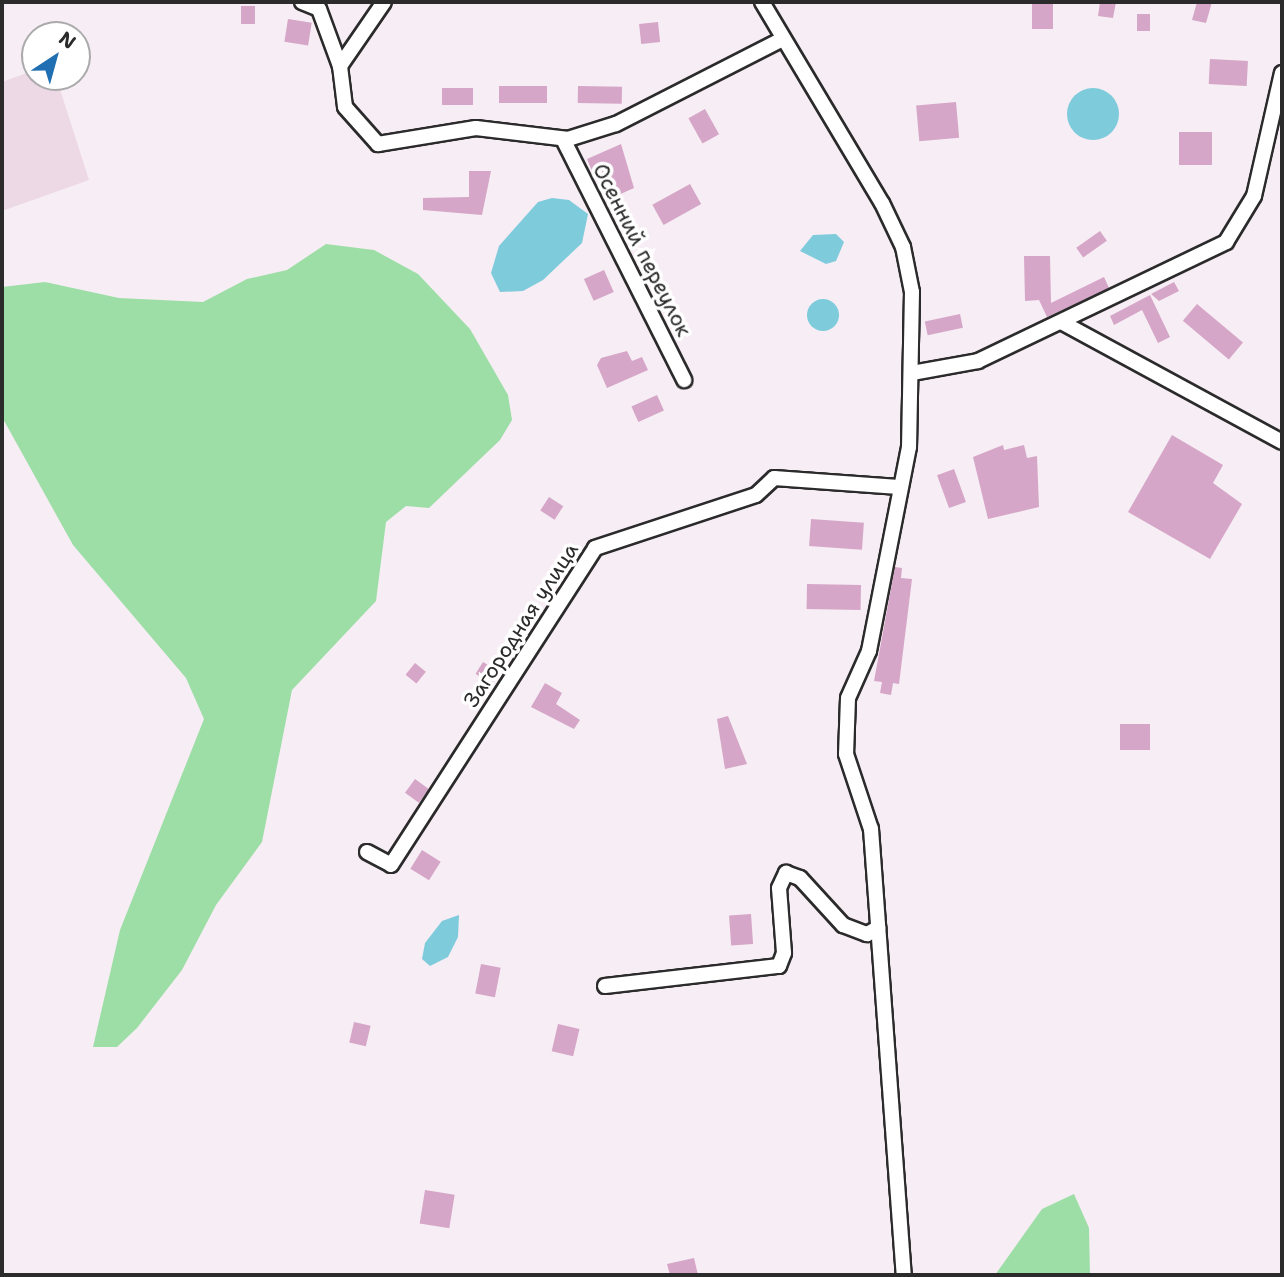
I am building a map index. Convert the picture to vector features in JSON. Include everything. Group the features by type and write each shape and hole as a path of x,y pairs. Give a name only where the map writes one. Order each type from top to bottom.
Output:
{"street":[{"path":"302,2 320,9 340,66 345,107 378,144 476,128 563,139 616,124 781,40"},
{"path":"340,66 384,2"},
{"path":"762,2 781,40 903,247 912,292 912,373 900,486 869,651 848,698 846,754 871,829 904,1275"},
{"path":"912,373 978,361 1213,252 1246,214 1282,74"},
{"name":"Осенний переулок","path":"563,139 684,380"},
{"path":"1063,323 1282,442"},
{"name":"Загородная улица","path":"367,852 391,865 595,548 756,495 774,478 900,486"},
{"path":"605,986 779,966 784,953 779,888 786,873 800,878 843,925 867,934 878,928"}],"shaded area":[{"path":"21,75 21,91 60,91 89,180 2,211 2,82"}],"green space":[{"path":"326,244 374,250 418,274 470,329 508,395 512,420 500,440 429,508 406,506 386,522 376,601 292,690 262,842 216,905 182,970 137,1028 117,1047 93,1047 120,930 204,719 186,678 73,545 2,417 2,287 45,282 119,298 203,302 247,279 287,270"},
{"path":"1074,1194 1089,1228 1090,1275 995,1275 1042,1209"}],"water":[{"path":"1093,88 1103,90 1111,96 1117,104 1117,124 1111,132 1103,138 1093,140 1083,138 1075,132 1069,124 1067,114 1069,104 1075,96 1083,90"},
{"path":"552,198 569,200 588,214 582,243 543,280 523,291 500,292 491,273 499,246 538,202"},
{"path":"836,234 844,242 836,261 826,264 800,251 813,235"},
{"path":"823,299 834,304 839,315 834,326 823,331 812,326 807,315 812,304"},
{"path":"459,915 458,937 448,957 430,966 422,959 425,943 442,921"}],"building":[{"path":"1032,2 1053,2 1053,29 1032,29"},
{"path":"1100,2 1116,2 1113,18 1098,16"},
{"path":"1197,2 1212,2 1206,23 1192,20"},
{"path":"241,6 255,6 255,24 241,24"},
{"path":"1137,14 1150,14 1150,31 1137,31"},
{"path":"288,19 312,23 308,45 284,42"},
{"path":"658,22 660,42 641,44 639,24"},
{"path":"1210,59 1248,61 1247,86 1209,84"},
{"path":"499,86 547,86 547,103 499,103"},
{"path":"578,86 622,87 622,104 578,103"},
{"path":"442,88 473,88 473,105 442,105"},
{"path":"956,102 959,138 919,141 916,105"},
{"path":"705,109 719,134 702,144 688,118"},
{"path":"1179,132 1212,132 1212,165 1179,165"},
{"path":"621,144 634,188 614,197 600,167 592,171 587,159"},
{"path":"469,171 491,171 482,215 423,210 423,198 469,197"},
{"path":"690,184 701,204 664,225 652,205"},
{"path":"1100,231 1107,241 1083,257 1076,248"},
{"path":"1024,256 1050,256 1051,303 1104,277 1109,288 1047,317 1039,300 1025,301"},
{"path":"604,270 614,292 594,301 584,279"},
{"path":"1174,282 1179,291 1159,301 1151,294"},
{"path":"1150,295 1170,337 1158,343 1142,310 1114,325 1110,316"},
{"path":"1197,304 1243,343 1229,359 1183,321"},
{"path":"960,314 963,328 928,335 925,321"},
{"path":"627,351 632,361 642,357 648,370 607,388 597,365 601,358"},
{"path":"657,395 664,411 638,422 631,406"},
{"path":"1172,435 1223,465 1213,483 1242,504 1210,559 1128,512"},
{"path":"1003,445 1004,450 1024,445 1027,458 1037,456 1039,507 988,519 973,457"},
{"path":"954,469 966,502 949,508 937,475"},
{"path":"549,497 563,506 555,520 540,510"},
{"path":"811,519 864,523 862,550 809,546"},
{"path":"895,567 902,568 901,578 912,579 899,684 893,683 891,695 880,693 882,682 874,681"},
{"path":"807,584 861,585 861,610 807,609"},
{"path":"483,662 499,672 492,684 476,674"},
{"path":"415,663 426,672 416,683 406,675"},
{"path":"545,683 562,693 556,704 580,720 574,729 531,707"},
{"path":"728,716 747,764 725,769 717,719"},
{"path":"1120,724 1150,724 1150,750 1120,750"},
{"path":"415,779 429,789 419,803 405,793"},
{"path":"422,850 441,862 429,880 410,869"},
{"path":"751,914 753,944 731,945 729,916"},
{"path":"481,964 501,968 495,997 475,993"},
{"path":"354,1022 371,1026 366,1046 349,1042"},
{"path":"558,1024 579,1029 573,1056 552,1051"},
{"path":"425,1190 455,1195 449,1228 420,1224"},
{"path":"694,1258 698,1275 670,1275 667,1264"}]}
